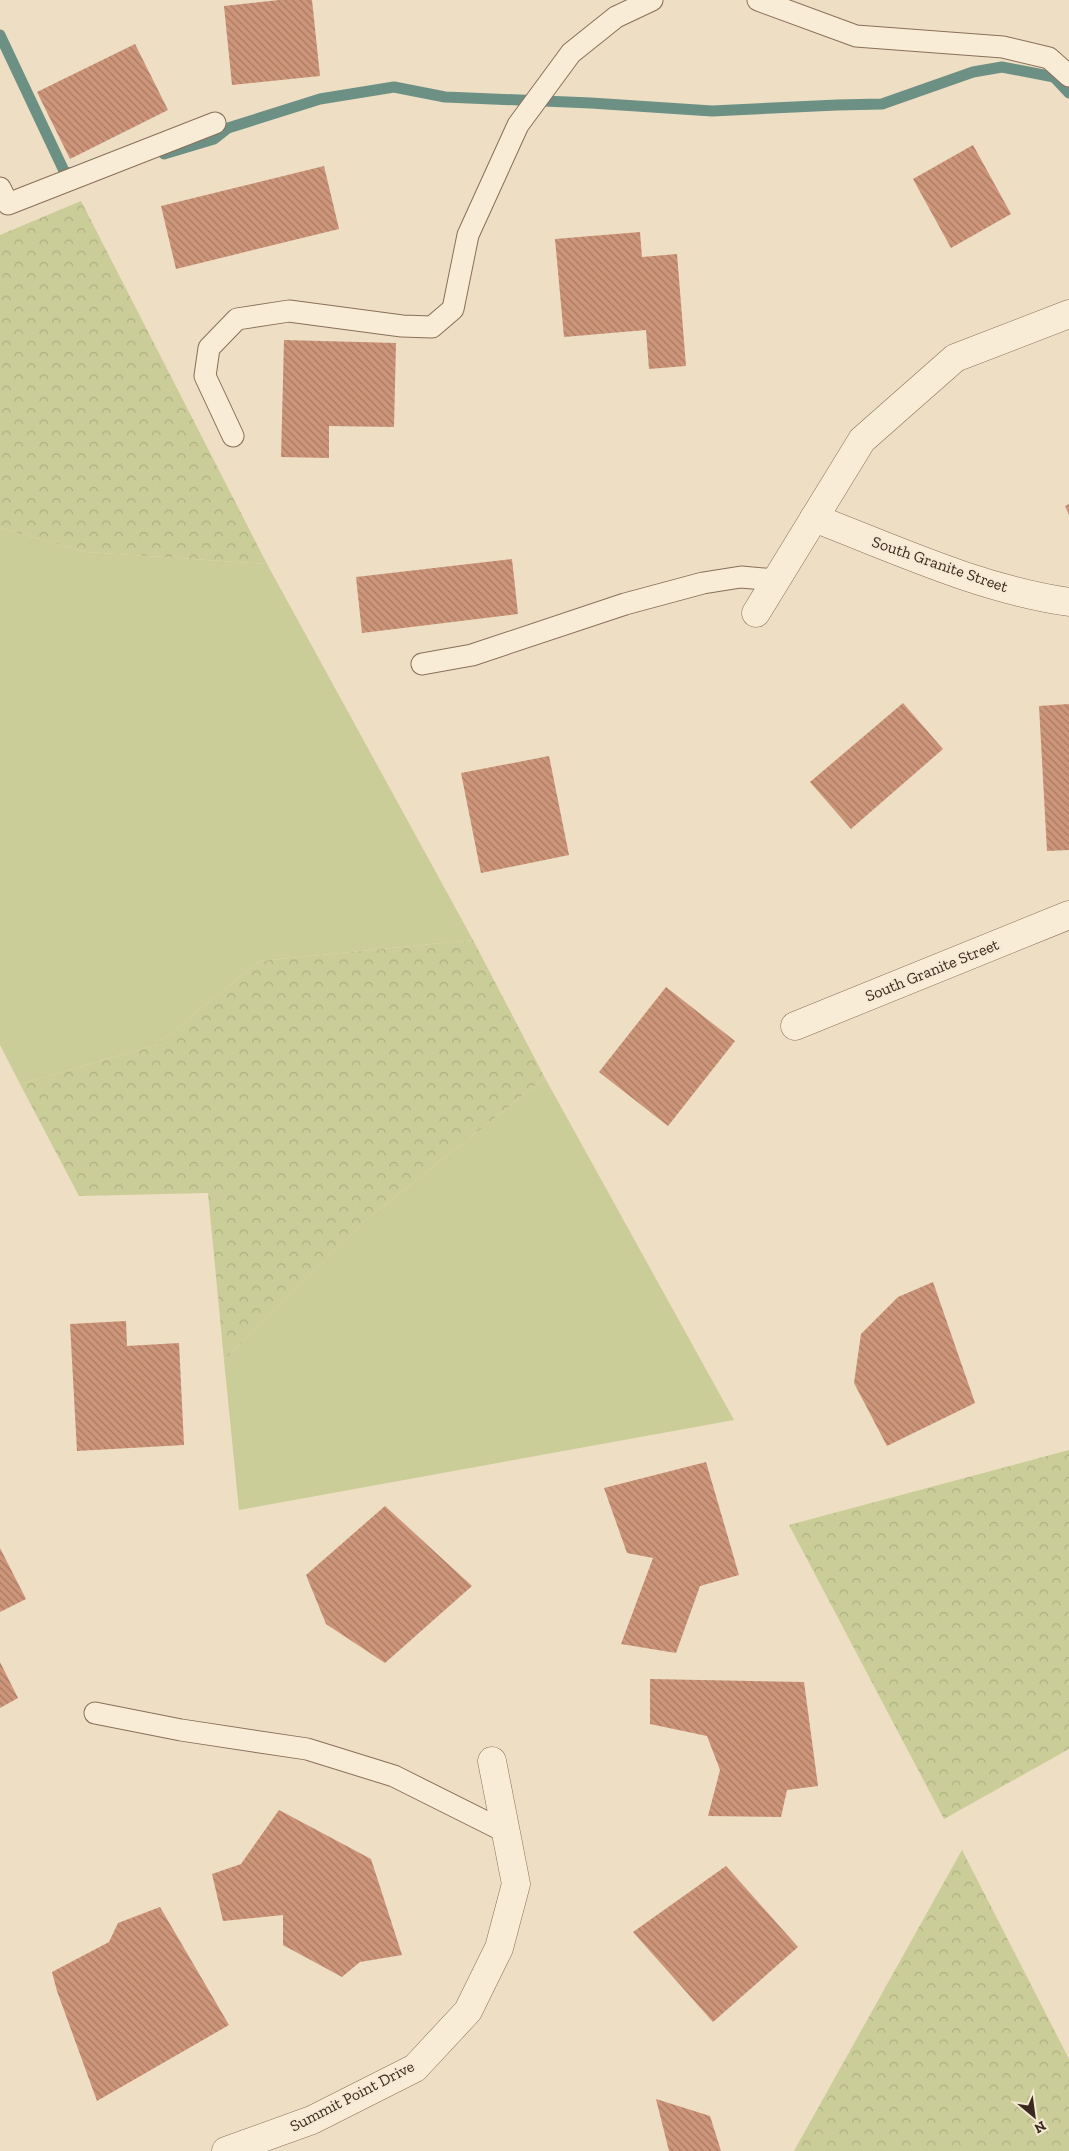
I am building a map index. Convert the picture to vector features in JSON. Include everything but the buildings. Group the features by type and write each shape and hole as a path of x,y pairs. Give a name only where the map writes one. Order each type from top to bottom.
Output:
{"street":[{"path":"756,614 862,440 955,358 1069,314"},
{"name":"South Granite Street","path":"814,518 957,574 1039,598 1069,602"},
{"name":"South Granite Street","path":"795,1026 1069,915"},
{"name":"Summit Point Drive","path":"226,2151 312,2120 415,2068 468,2011 499,1948 516,1884 492,1761"}],"lane":[{"path":"233,436 205,376 209,348 237,319 289,311 432,328 453,309 468,235 518,125 571,53 616,17 652,0"},
{"path":"758,0 856,36 1002,47 1049,58 1069,76"},
{"path":"0,188 8,204 215,124"},
{"path":"422,664 472,655 625,604 704,583 741,577 776,580"},
{"path":"95,1713 181,1730 307,1749 394,1776 506,1832"}],"green space":[{"path":"81,201 267,564 87,552 0,528 0,235"},
{"path":"0,528 87,552 267,564 473,940 260,961 156,1045 20,1084 0,1045"},
{"path":"473,940 545,1078 366,1220 224,1360 208,1193 79,1196 20,1084 156,1045 260,961"},
{"path":"545,1078 734,1420 239,1510 224,1360 366,1220"},
{"path":"1069,1450 1069,1749 944,1819 789,1525"},
{"path":"962,1850 1069,2059 1069,2151 794,2151"}],"waterway":[{"path":"0,35 65,173 78,172"},
{"path":"164,154 214,139 228,128 320,99 394,87 445,97 591,103 712,111 882,104 973,72 1002,67 1054,77 1069,93"}]}
